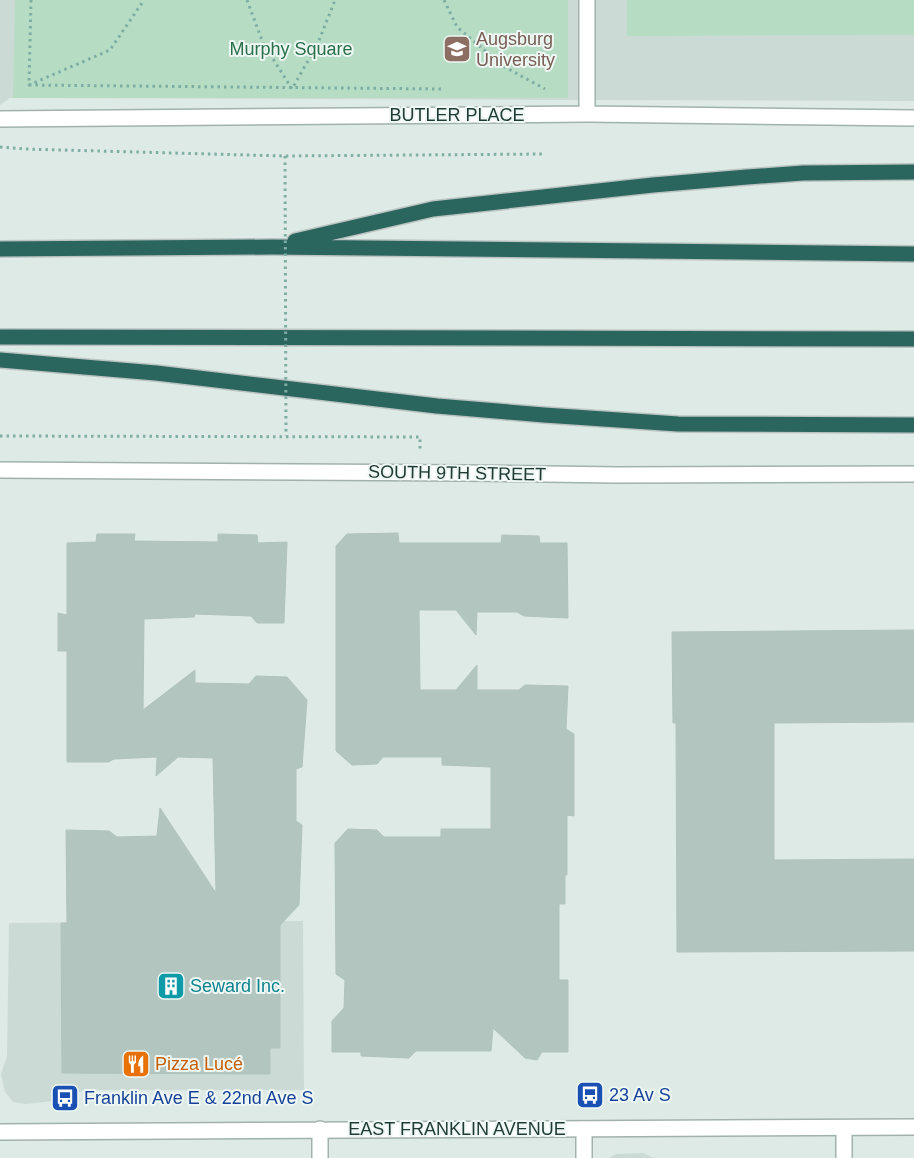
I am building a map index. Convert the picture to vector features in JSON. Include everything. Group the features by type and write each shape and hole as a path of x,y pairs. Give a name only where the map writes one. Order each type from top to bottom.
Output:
{"highway":[{"path":"272,247 433,209 653,185 746,177 803,173 914,172"},
{"path":"0,249 272,247 914,254"},
{"path":"0,337 914,339"},
{"path":"0,360 156,373 437,406 544,415 678,424 914,425"}],"street":[{"path":"587,0 587,114"},
{"name":"BUTLER PLACE","path":"0,119 587,114 914,118"},
{"name":"SOUTH 9TH STREET","path":"0,470 618,475 914,474"},
{"name":"EAST FRANKLIN AVENUE","path":"0,1132 914,1127"},
{"path":"844,1128 844,1158"},
{"path":"320,1129 320,1158"},
{"path":"584,1129 584,1158"}],"path":[{"path":"29,85 31,0"},
{"path":"29,85 110,50 144,0"},
{"path":"248,0 263,43 292,89"},
{"path":"292,89 318,43 335,0"},
{"path":"444,0 457,27 503,66 545,89 535,89"},
{"path":"29,85 448,89"},
{"path":"0,147 285,156 545,154"},
{"path":"285,156 286,436"},
{"path":"0,436 420,437 419,472"}],"shaded area":[{"name":"Augsburg University","path":"0,0 914,0 914,101 10,98 0,105"},
{"name":"Seward Inc.","path":"303,921 304,1090 85,1090 54,1101 26,1104 13,1102 5,1092 1,1074 7,1056 9,923"},
{"path":"643,1153 654,1158 609,1158 616,1154"}],"green space":[{"name":"Murphy Square","path":"15,0 568,0 568,98 13,98"},
{"path":"627,0 914,0 914,35 627,36"}],"building":[{"path":"398,533 399,543 501,543 502,535 539,536 540,543 567,543 568,618 524,616 517,612 477,612 476,635 456,610 419,610 420,690 456,690 477,665 477,690 519,690 525,685 568,686 566,729 574,734 574,816 567,815 565,904 559,904 559,980 568,980 568,1052 542,1052 537,1060 525,1058 493,1028 491,1051 416,1051 409,1058 361,1056 361,1052 332,1052 332,1021 344,1008 345,980 336,974 335,843 348,829 377,830 384,837 441,837 441,829 491,829 491,767 442,765 442,757 383,757 377,764 352,765 336,751 336,546 347,534"},
{"path":"97,534 135,534 134,541 218,542 218,534 257,535 258,543 287,542 284,623 257,623 251,616 195,614 194,617 144,619 143,710 195,670 195,683 249,684 256,676 287,677 307,700 302,767 296,769 296,821 302,825 299,905 280,925 280,1048 270,1048 270,1074 62,1073 61,923 67,923 66,830 109,831 117,837 157,836 160,808 216,893 213,758 178,757 156,776 157,757 114,759 108,762 67,762 67,651 58,651 58,613 67,615 67,543 96,542"},
{"path":"914,630 914,722 774,723 774,860 914,859 914,951 677,952 676,723 673,723 672,632"}],"place":[{"name":"Augsburg University","path":"457,49"},
{"name":"Seward Inc.","path":"171,986"},
{"name":"Pizza Lucé","path":"136,1064"},
{"name":"23 Av S","path":"590,1095"},
{"name":"Franklin Ave E & 22nd Ave S","path":"65,1098"}]}
